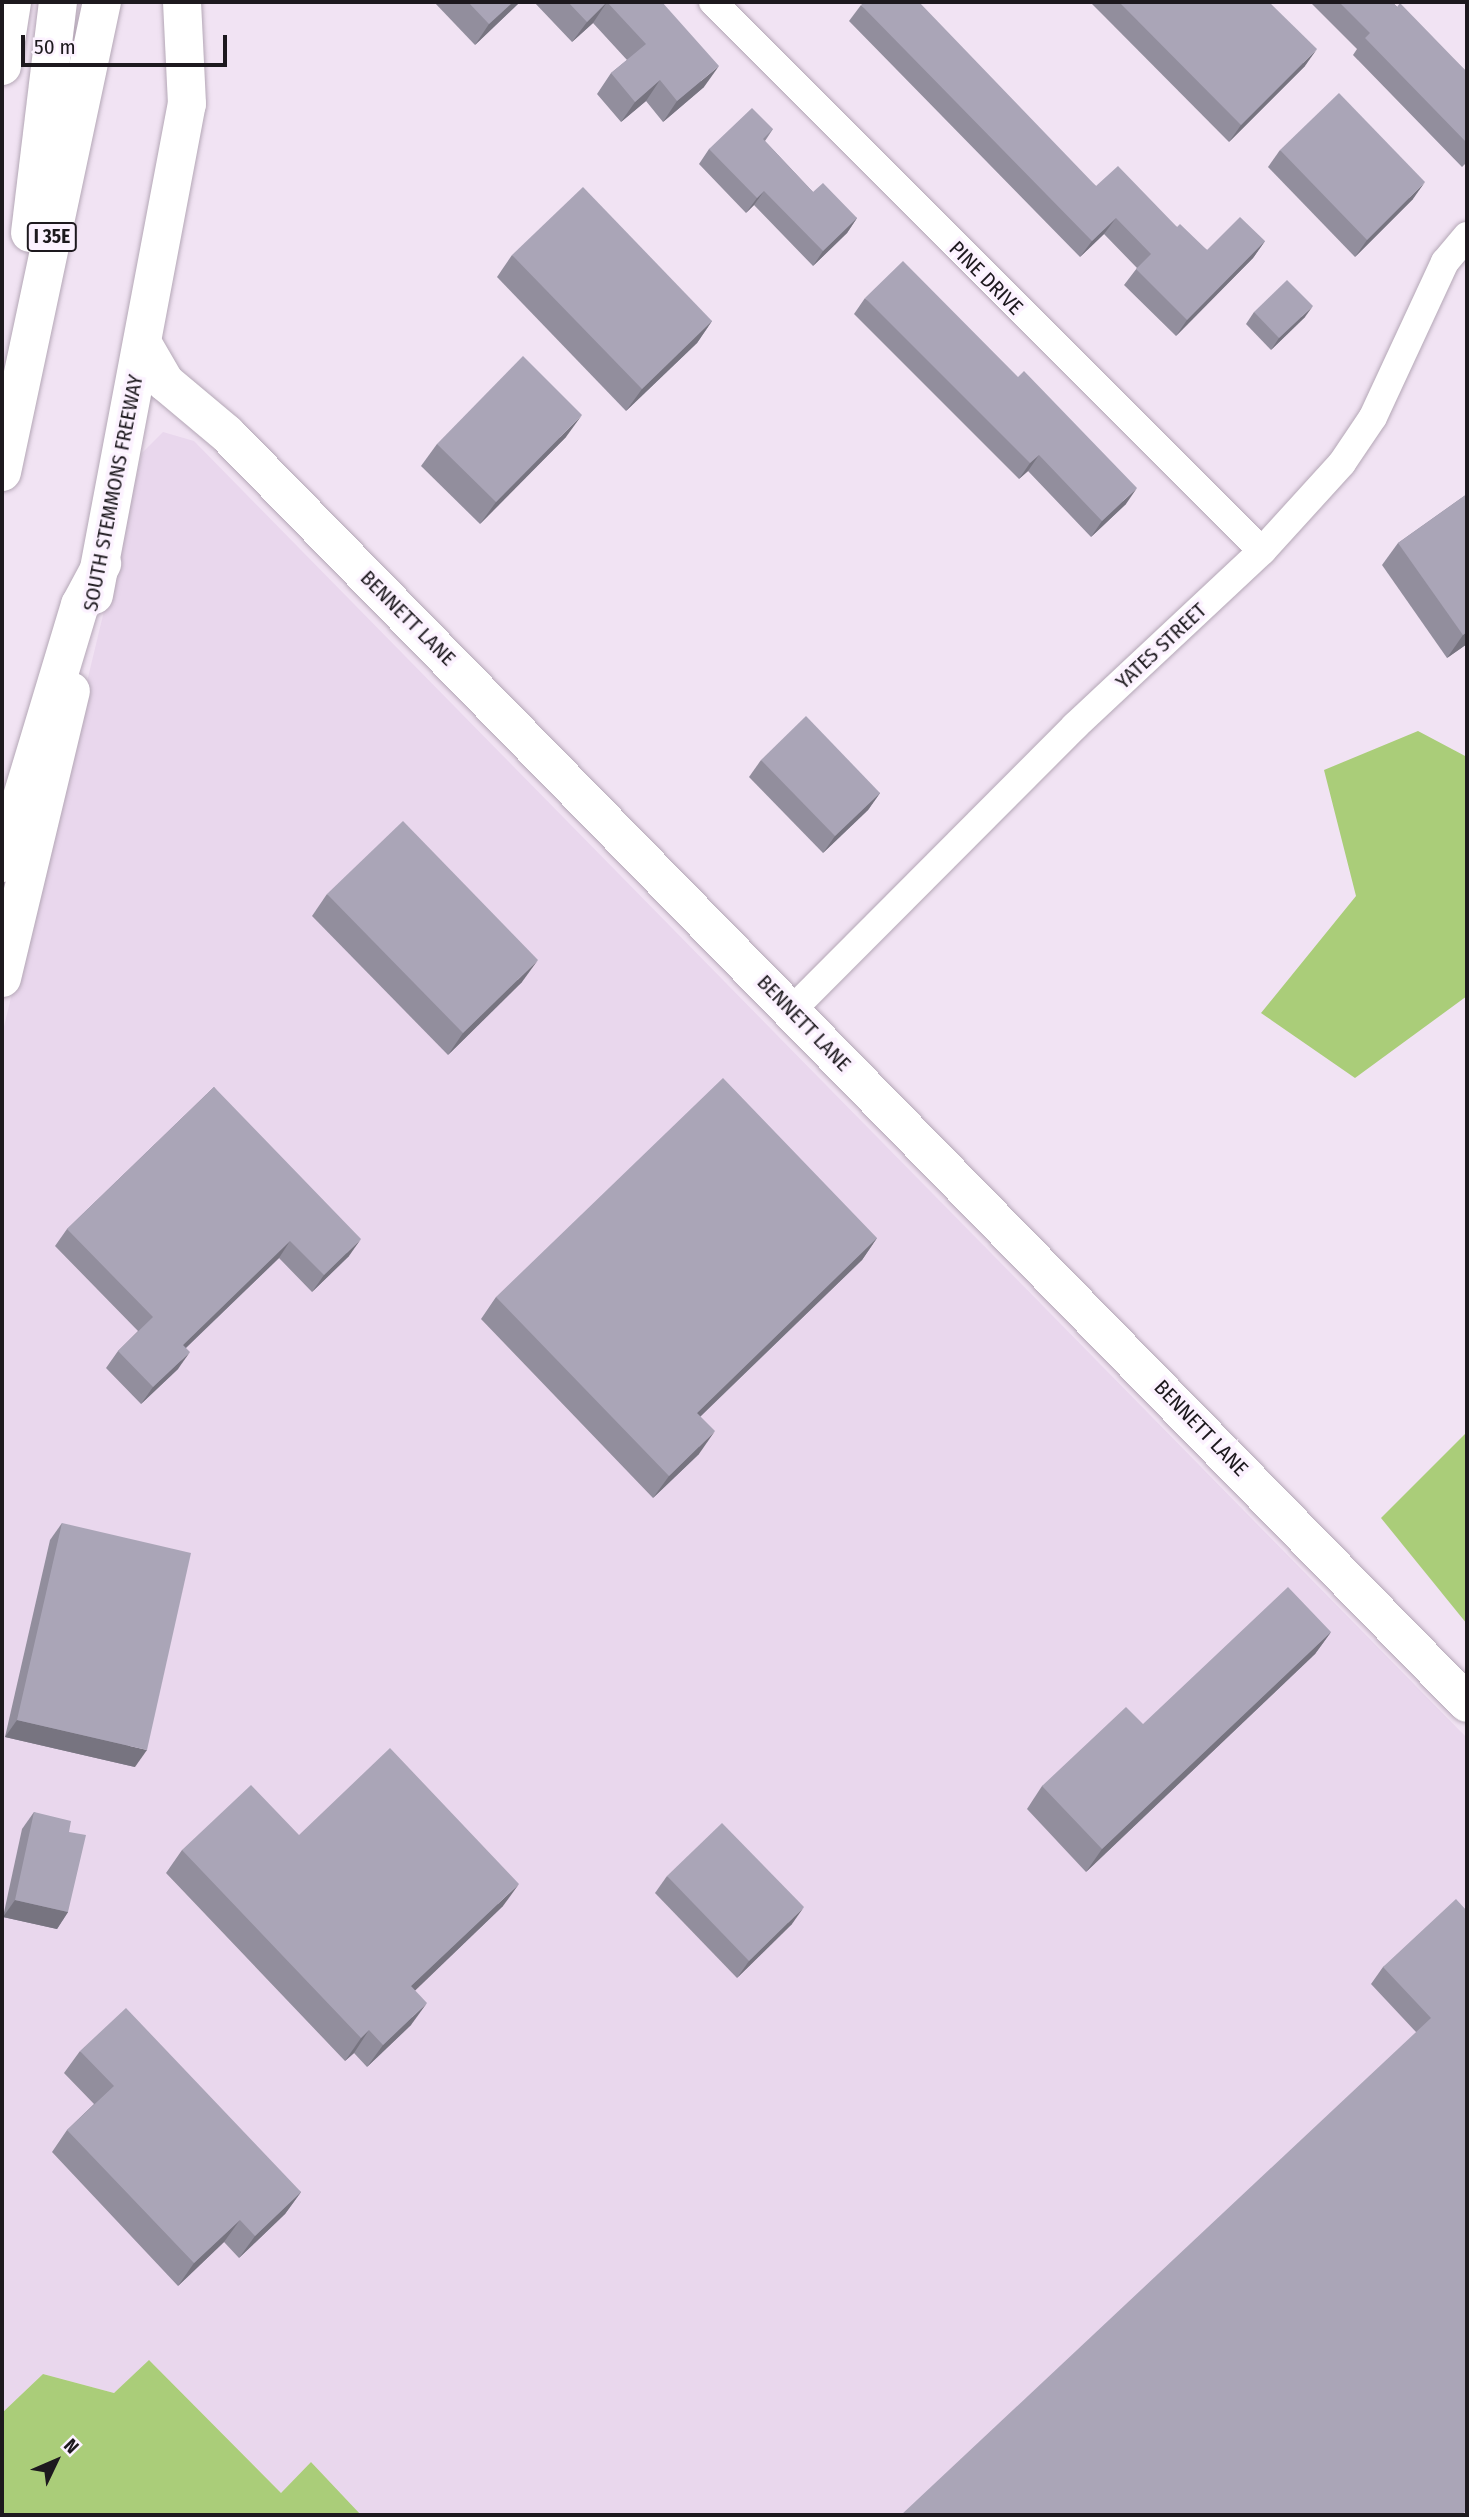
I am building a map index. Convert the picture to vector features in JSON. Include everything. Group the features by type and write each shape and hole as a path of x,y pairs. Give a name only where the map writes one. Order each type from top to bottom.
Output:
{"main road":[{"path":"2,66 12,2"},
{"path":"2,464 58,2"},
{"name":"I 35E","path":"2,472 102,2"},
{"name":"SOUTH STEMMONS FREEWAY","path":"2,978 102,564 143,344 187,104 182,2"},
{"name":"BENNETT LANE","path":"143,344 165,382 227,434 1467,1703"},
{"path":"2,863 80,605 102,564"}],"street":[{"name":"PINE DRIVE","path":"713,2 1262,551"},
{"name":"YATES STREET","path":"792,1010 1075,726 1262,551 1342,463 1373,417 1446,261 1467,236"}],"shaded area":[{"path":"163,432 194,441 1467,1738 1467,2515 361,2515 311,2462 281,2493 150,2361 114,2393 43,2374 2,2413 2,1035 142,453"}],"green space":[{"path":"1418,731 1467,757 1467,996 1355,1078 1261,1013 1356,896 1324,770"},
{"path":"1467,1432 1467,1624 1381,1518"},
{"path":"149,2360 281,2493 311,2462 361,2515 2,2515 2,2413 43,2374 114,2393"}],"building":[{"path":"468,2 513,2 489,24"},
{"path":"568,2 607,2 587,22"},
{"path":"607,2 662,2 719,66 677,101 660,80 635,102 611,73 646,44"},
{"path":"864,2 919,2 1096,186 1118,166 1177,227 1180,224 1207,250 1240,217 1265,241 1187,320 1136,269 1151,254 1116,218 1092,241 861,5"},
{"path":"1119,2 1269,2 1317,49 1241,125"},
{"path":"1339,2 1392,2 1397,7 1400,3 1467,72 1467,143 1365,38 1370,33"},
{"path":"1339,93 1425,182 1367,240 1280,150"},
{"path":"752,108 773,129 763,139 813,192 823,183 857,218 823,251 764,191 757,198 709,149"},
{"path":"583,187 712,321 642,389 512,255"},
{"path":"903,261 1018,377 1024,371 1137,488 1102,521 1039,455 1030,463 865,298"},
{"path":"1287,280 1313,306 1279,338 1254,312"},
{"path":"523,356 582,415 496,502 437,444"},
{"path":"1467,494 1467,632 1463,635 1398,543"},
{"path":"806,716 880,793 835,836 761,760"},
{"path":"403,821 538,960 463,1033 327,894"},
{"path":"723,1078 877,1238 697,1413 715,1431 669,1476 496,1297"},
{"path":"214,1087 361,1239 324,1275 290,1241 183,1345 190,1352 153,1387 118,1351 153,1317 67,1229"},
{"path":"62,1523 191,1553 147,1750 17,1720"},
{"path":"1288,1587 1331,1632 1102,1849 1042,1786 1126,1707 1143,1724"},
{"path":"390,1748 519,1884 411,1986 427,2003 383,2045 369,2030 361,2038 182,1850 251,1785 299,1835"},
{"path":"34,1812 71,1821 69,1832 86,1835 68,1912 15,1900"},
{"path":"722,1823 804,1907 749,1961 667,1876"},
{"path":"1456,1899 1467,1911 1467,2510 1461,2515 901,2515 1431,2018 1383,1967"},
{"path":"126,2008 301,2192 255,2236 240,2220 194,2263 67,2130 114,2086 80,2051"}]}
